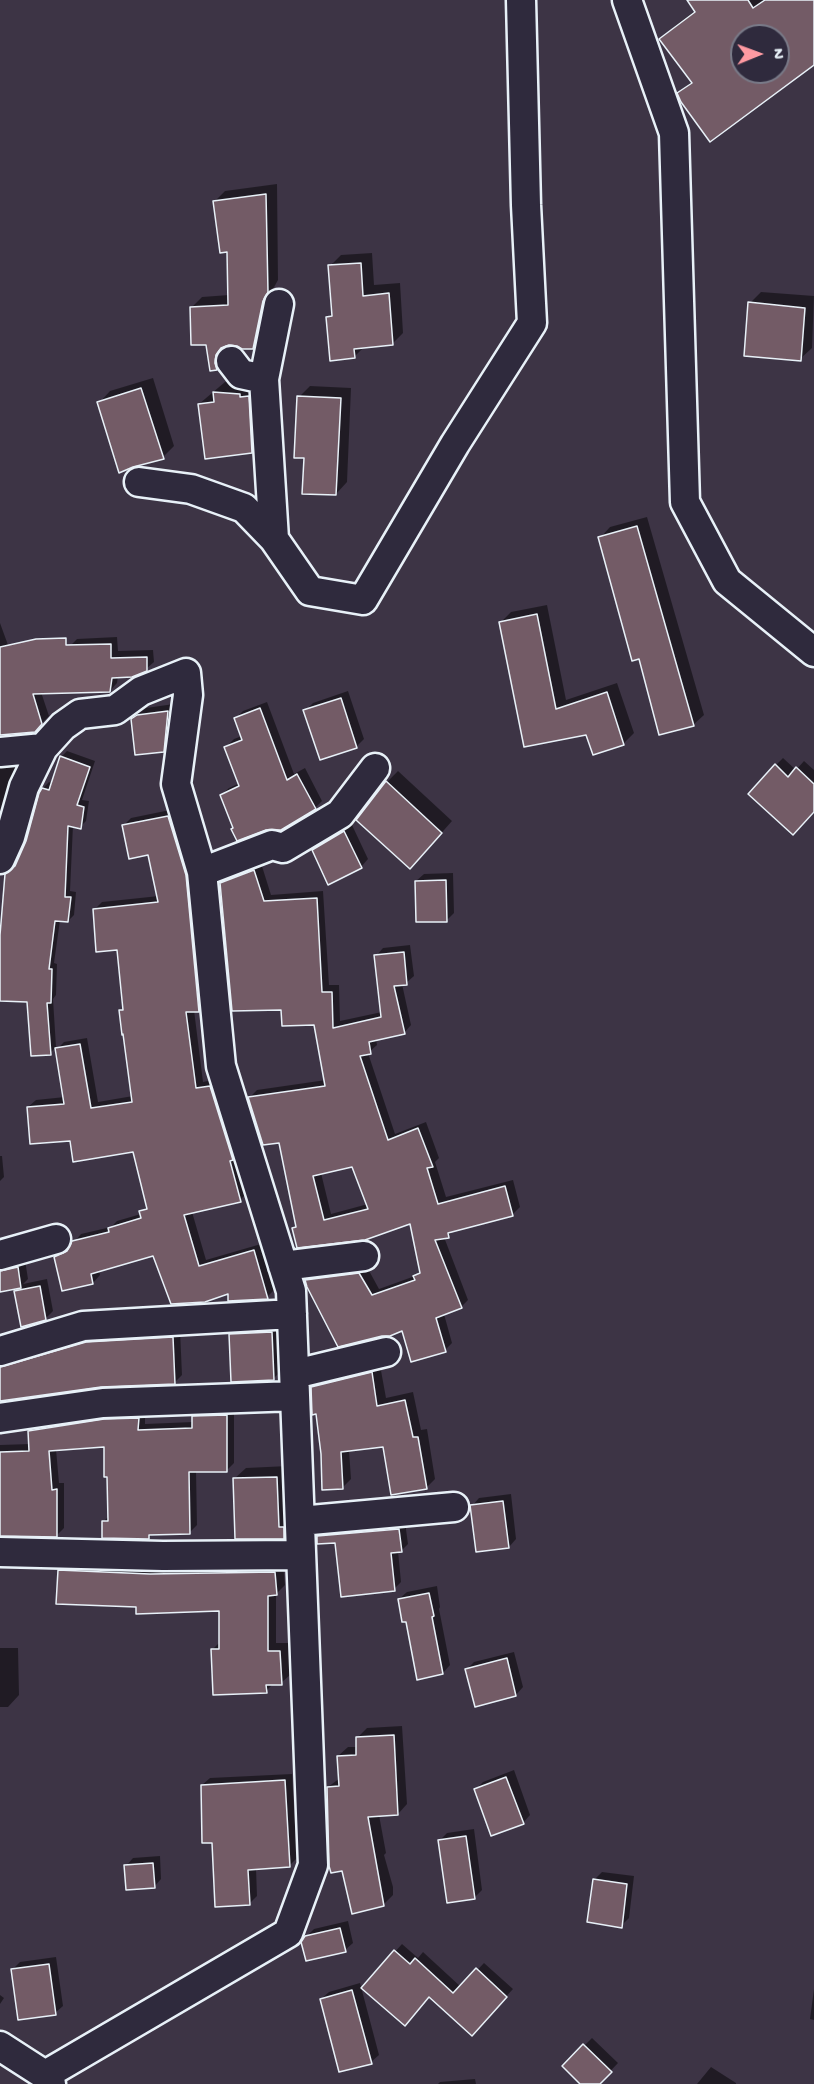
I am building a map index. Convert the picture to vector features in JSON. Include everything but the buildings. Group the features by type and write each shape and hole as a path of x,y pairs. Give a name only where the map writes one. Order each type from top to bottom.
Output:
{"street":[{"path":"139,482 191,489 244,508 274,539 310,591 363,600 455,444 532,322 526,205 521,0"},
{"path":"627,0 674,133 685,502 727,581 814,652"},
{"path":"274,539 264,379 279,304"},
{"path":"231,361 241,374 264,379"},
{"path":"0,859 10,837 24,787 43,748 63,726 80,714 115,710 141,692 186,674 188,695 176,784 202,872 220,1066 291,1291 313,1865 288,1933 48,2079 0,2046"},
{"path":"0,752 43,748"},
{"path":"202,872 272,844 283,848 340,814 375,768"},
{"path":"0,1255 56,1239"},
{"path":"284,1266 364,1256"},
{"path":"0,1351 83,1326 292,1314"},
{"path":"0,1418 103,1403 295,1385 386,1352"},
{"path":"300,1521 454,1507"},
{"path":"0,1552 163,1556 301,1555"}]}
